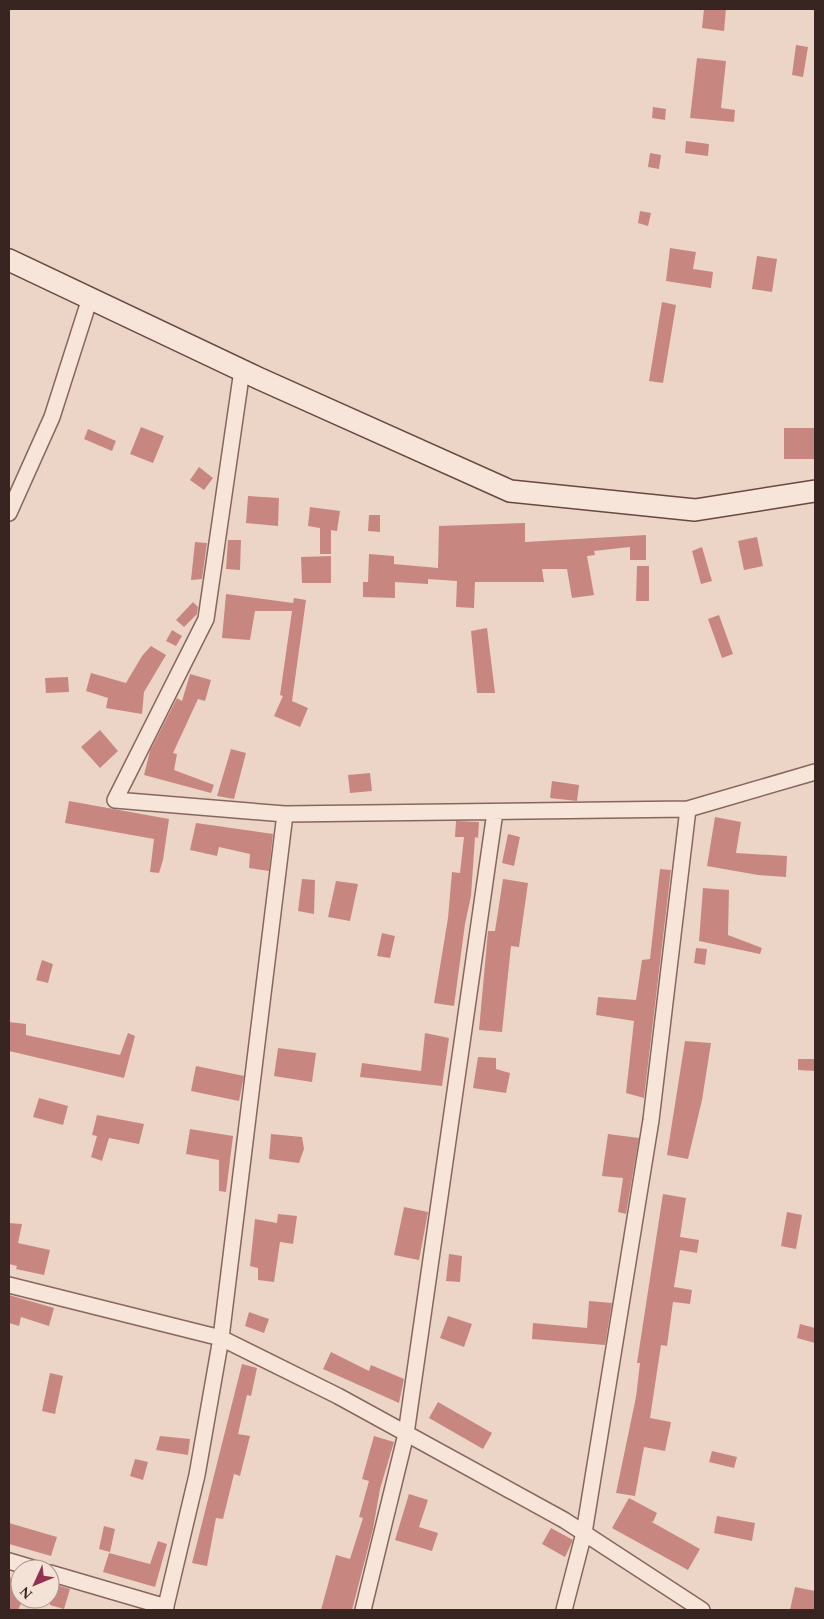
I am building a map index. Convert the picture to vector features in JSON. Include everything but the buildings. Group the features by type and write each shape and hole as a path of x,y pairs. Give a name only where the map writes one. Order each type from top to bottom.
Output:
{"main road":[{"path":"9,260 242,370 510,491 695,510 815,491"}],"street":[{"path":"9,513 52,417 90,298"},
{"path":"242,370 206,619 114,800 285,814 688,809 815,772"},
{"path":"564,1610 584,1533 651,1120 688,809"},
{"path":"363,1610 406,1434 495,812"},
{"path":"60,1576 165,1608 197,1475 221,1338 285,814"},
{"path":"9,1285 221,1338 338,1396 564,1520 702,1610"}]}
